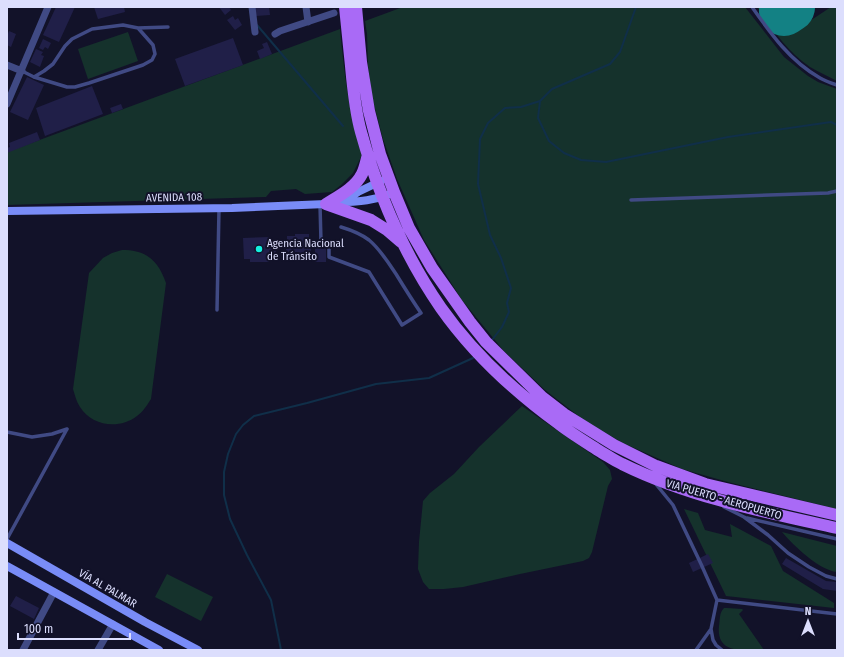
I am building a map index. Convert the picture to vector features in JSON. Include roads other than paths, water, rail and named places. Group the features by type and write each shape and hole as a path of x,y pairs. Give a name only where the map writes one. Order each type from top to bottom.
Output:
{"main road":[{"name":"VIA PUERTO - AEROPUERTO","path":"345,7 353,90 360,130 382,197 413,262 441,307 463,335 496,372 536,407 578,438 620,463 650,477 701,495 771,514 837,528"},
{"name":"VIA PUERTO - AEROPUERTO","path":"356,7 361,62 369,111 380,154 394,192 409,228 432,268 486,342 542,397 564,414 614,445 656,466 705,484 837,515"},
{"path":"323,205 345,193 356,183 362,174 368,155"},
{"path":"323,205 372,220 403,243"}],"street":[{"path":"7,104 48,7"},
{"path":"252,7 255,32"},
{"path":"306,7 308,22"},
{"path":"275,34 334,13"},
{"path":"7,65 22,71"},
{"name":"AVENIDA 108","path":"341,202 389,178"},
{"name":"AVENIDA 108","path":"7,211 323,205 341,202 361,202 382,197 394,192"},
{"name":"VÍA AL PALMAR","path":"7,543 145,622 198,650"},
{"path":"7,566 159,650"},
{"path":"23,650 54,592"},
{"path":"98,650 112,624"}],"lane":[{"path":"752,7 766,28 791,57 820,78 837,85"},
{"path":"34,77 53,64 72,38 92,29 123,25 138,28 168,27"},
{"path":"22,71 34,77 67,86 75,86 89,83 143,65 152,60 155,54 153,45 138,28"},
{"path":"630,200 837,192"},
{"path":"323,205 321,242 329,242 329,257 369,272 402,325 421,313 378,249 361,235 352,230 341,227"},
{"path":"217,310 219,208"},
{"path":"7,432 32,437 52,434 67,429 7,539"},
{"path":"656,466 650,477 673,505 716,600 711,629 713,640 722,650"},
{"path":"701,495 744,517 797,560 826,576 837,579"},
{"path":"744,517 837,539"},
{"path":"716,600 837,614"},
{"path":"696,650 711,629"}],"waterway":[{"path":"636,7 620,52 610,64 552,89 540,101 538,118 549,141 564,153 581,160 606,162 728,137 831,122 837,125"},
{"path":"257,25 343,126"},
{"path":"492,340 502,327 509,312 507,303 511,288 501,258 490,235 478,184 480,139 488,123 505,108 521,107 540,101"},
{"path":"281,650 271,600 230,519 224,495 224,472 228,454 236,434 243,425 254,416 376,384 429,378 473,358"}],"place":[{"name":"Agencia Nacional de Tránsito","path":"259,249"}]}
